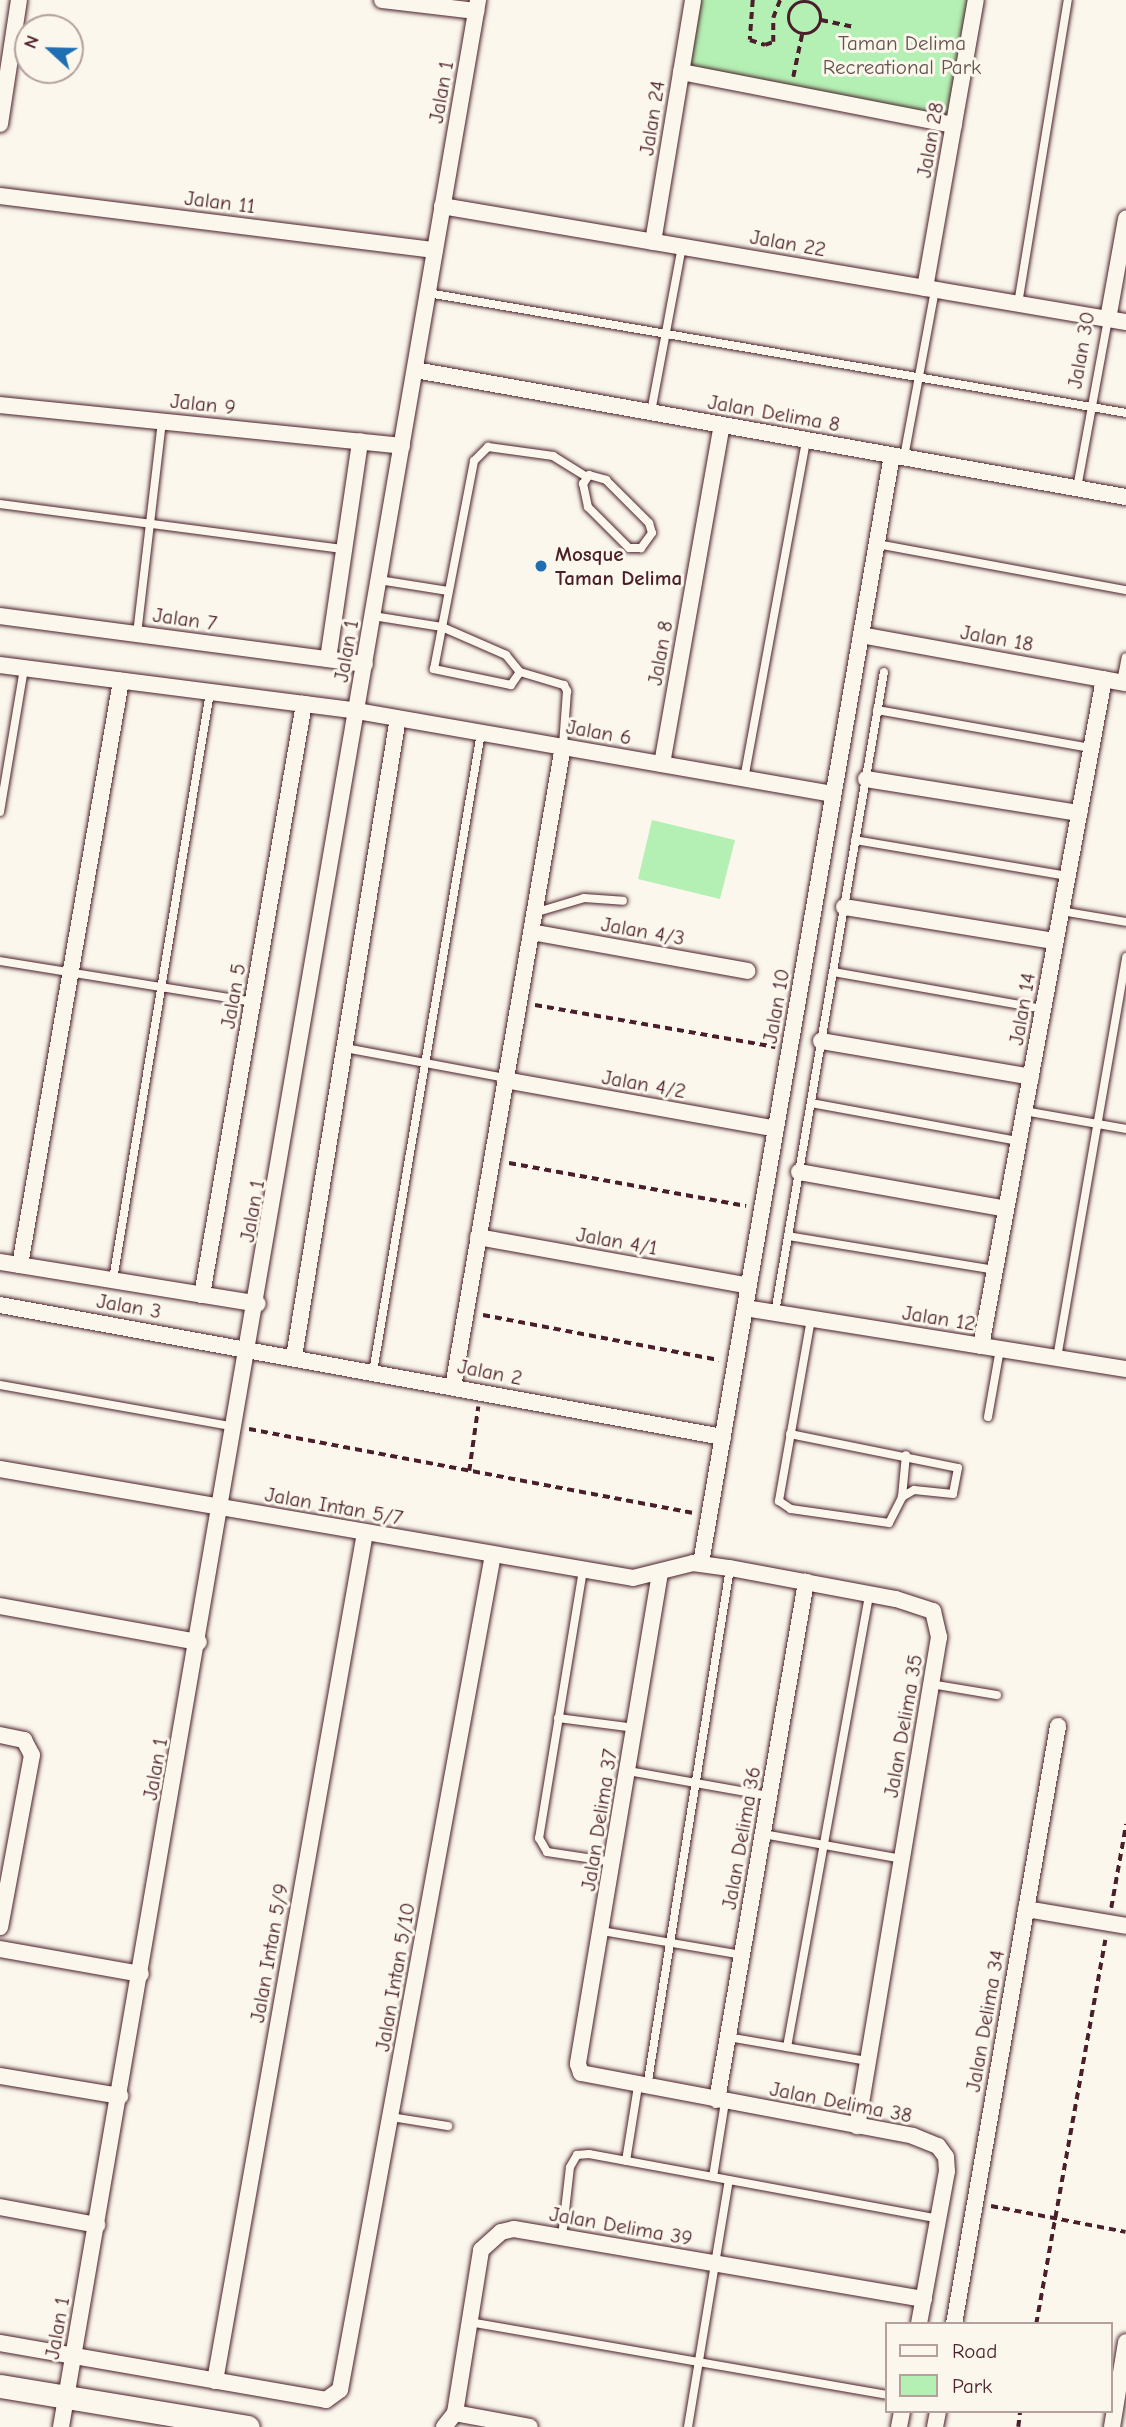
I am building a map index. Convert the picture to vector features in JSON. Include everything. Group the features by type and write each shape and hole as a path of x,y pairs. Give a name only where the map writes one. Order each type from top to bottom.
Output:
{"street":[{"path":"0,124 19,0"},
{"path":"382,0 477,5"},
{"name":"Jalan 24","path":"653,242 693,0"},
{"name":"Jalan 28","path":"930,289 976,0"},
{"name":"Jalan 1","path":"61,2427 258,1304 477,5"},
{"path":"681,72 954,125"},
{"name":"Jalan 11","path":"0,196 435,250"},
{"name":"Jalan 22","path":"442,206 1126,322"},
{"name":"Jalan 30","path":"1108,319 1126,219"},
{"name":"Jalan Delima 8","path":"415,370 1126,497"},
{"name":"Jalan 9","path":"0,405 402,446"},
{"name":"Jalan 8","path":"662,764 722,425"},
{"path":"328,659 360,441"},
{"name":"Jalan 10","path":"701,1563 877,544 898,456"},
{"name":"Jalan 7","path":"0,616 365,664"},
{"name":"Jalan 18","path":"861,635 1124,682"},
{"name":"Jalan 6","path":"0,665 358,711 833,794"},
{"name":"Jalan 14","path":"981,1346 1104,679"},
{"path":"20,1265 121,681"},
{"name":"Jalan 5","path":"202,1295 304,704"},
{"path":"294,1357 398,718"},
{"path":"453,1387 563,747"},
{"path":"866,779 1079,813"},
{"path":"844,907 1055,942"},
{"name":"Jalan 4/3","path":"531,932 748,971"},
{"path":"821,1041 1031,1077"},
{"name":"Jalan 4/2","path":"505,1079 776,1129"},
{"path":"799,1172 1006,1209"},
{"name":"Jalan 4/1","path":"478,1237 749,1286"},
{"path":"0,1262 258,1304"},
{"name":"Jalan 3","path":"0,1305 250,1349"},
{"name":"Jalan 12","path":"745,1308 1126,1368"},
{"name":"Jalan 2","path":"250,1349 723,1437"},
{"name":"Jalan Intan 5/7","path":"0,1469 633,1578 660,1573"},
{"name":"Jalan Intan 5/9","path":"215,2381 365,1533"},
{"name":"Jalan Intan 5/10","path":"215,2381 326,2400 335,2397 342,2382 494,1555"},
{"name":"Jalan Delima 35","path":"660,1573 701,1563 869,1594 933,1611 940,1637 857,2126"},
{"name":"Jalan Delima 37","path":"581,2073 578,2064 660,1573"},
{"name":"Jalan Delima 36","path":"721,2101 728,2036 806,1582"},
{"path":"0,1606 199,1642"},
{"name":"Jalan Delima 34","path":"954,2322 1058,1726"},
{"path":"0,1735 24,1740 32,1755 0,1927"},
{"path":"1026,1909 1126,1926"},
{"path":"0,1949 141,1974"},
{"name":"Jalan Delima 38","path":"581,2073 642,2087 913,2136 938,2147 946,2157 947,2171 919,2322"},
{"path":"0,2076 120,2096"},
{"path":"0,2207 97,2225"},
{"name":"Jalan Delima 39","path":"455,2413 481,2250 490,2239 514,2229 924,2299"},
{"path":"1112,2427 1126,2342"},
{"path":"0,2343 215,2381"},
{"path":"0,2386 248,2427"},
{"path":"444,2427 455,2413 530,2427"}],"lane":[{"path":"1018,304 1068,0"},
{"path":"652,412 681,247"},
{"path":"898,456 919,377 930,289"},
{"path":"428,293 1126,413"},
{"name":"Jalan 30","path":"1077,488 1108,319"},
{"path":"137,634 162,421"},
{"path":"744,779 806,440"},
{"path":"520,672 511,685 437,671 434,663 474,461 480,452 488,447 553,456 587,477 606,480 649,523 652,533 641,548 629,548 588,507 583,492 587,477"},
{"path":"0,504 344,549"},
{"path":"877,544 1126,590"},
{"path":"379,580 448,591"},
{"path":"373,616 442,627 506,655 520,672 564,685 567,691 563,747"},
{"path":"1124,682 1126,657"},
{"path":"0,812 24,668"},
{"path":"775,1313 884,671"},
{"path":"113,1280 164,986 210,692"},
{"path":"877,710 1091,748"},
{"path":"373,1371 481,733"},
{"path":"855,840 1068,876"},
{"path":"534,913 584,898 622,901"},
{"path":"1061,911 1126,922"},
{"path":"1057,1358 1126,957"},
{"path":"0,961 253,1002"},
{"path":"833,972 1043,1009"},
{"path":"345,1048 505,1079"},
{"path":"811,1103 1019,1141"},
{"path":"1024,1111 1126,1129"},
{"path":"788,1236 995,1270"},
{"path":"811,1319 778,1497 783,1506 885,1524 893,1519 902,1497 906,1455"},
{"path":"988,1417 1000,1349"},
{"path":"0,1385 236,1427"},
{"path":"790,1434 954,1465 960,1474 953,1494 914,1490 902,1497"},
{"path":"626,2161 670,1943 730,1568"},
{"path":"583,1570 539,1828 540,1847 559,1855 613,1862"},
{"path":"787,2047 869,1594"},
{"path":"931,1684 998,1695"},
{"path":"558,1718 635,1728"},
{"path":"628,1771 769,1796"},
{"path":"763,1834 902,1859"},
{"path":"602,1931 742,1955"},
{"path":"728,2036 867,2061"},
{"path":"713,2177 721,2101"},
{"path":"391,2117 448,2126"},
{"path":"562,2237 570,2167 577,2155 626,2161 939,2219"},
{"path":"688,2427 729,2180"},
{"path":"469,2322 884,2395"}],"path":[{"path":"753,0 750,40 765,46 772,42 773,18 780,0"},
{"path":"807,1 816,6 821,20 813,33 802,34 793,30 789,17 793,7 807,1"},
{"path":"821,20 855,27"},
{"path":"790,93 802,34"},
{"path":"519,1002 790,1050"},
{"path":"492,1160 762,1209"},
{"path":"466,1312 735,1363"},
{"path":"469,1471 481,1392"},
{"path":"236,1427 709,1516"},
{"path":"1036,2322 1126,1824"},
{"path":"975,2203 1126,2232"}],"green space":[{"name":"Taman Delima Recreational Park","path":"698,0 969,0 949,122 688,69"},
{"path":"652,820 735,840 720,899 638,879"}],"place":[{"name":"Mosque Taman Delima","path":"541,566"}]}
